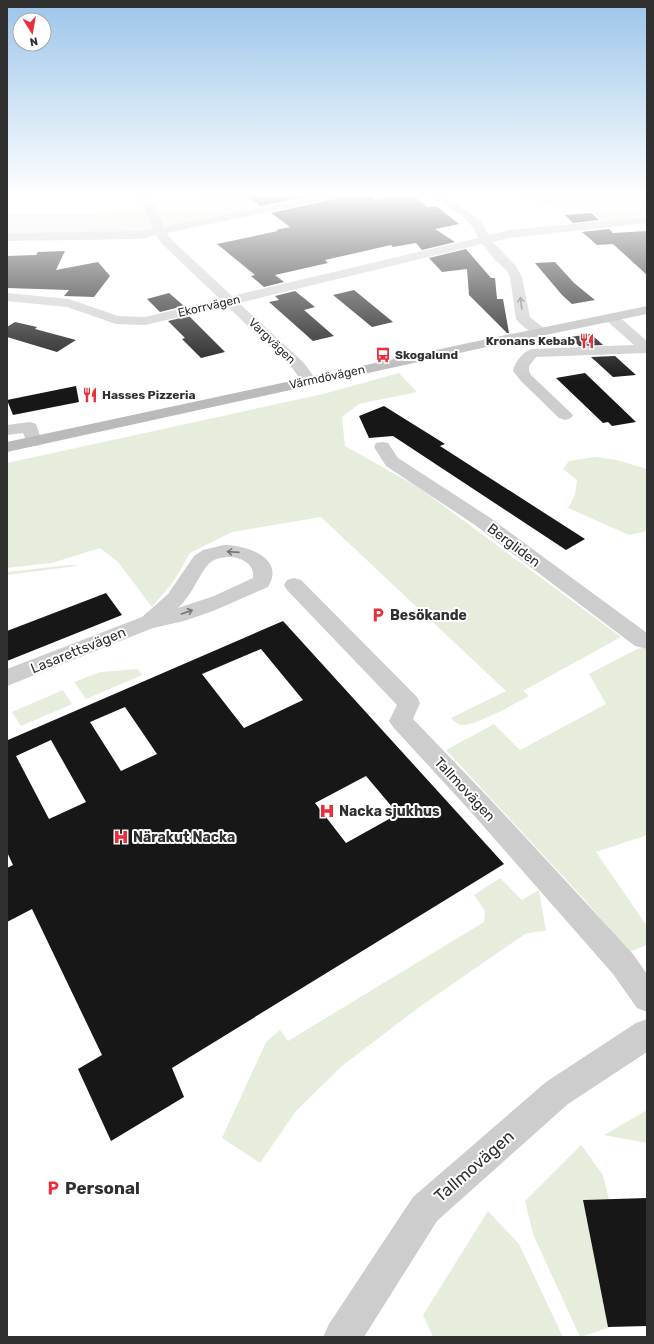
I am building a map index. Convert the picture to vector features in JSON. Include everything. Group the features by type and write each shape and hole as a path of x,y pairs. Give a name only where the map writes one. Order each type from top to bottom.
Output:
{"main road":[{"name":"Värmdövägen","path":"7,447 309,381 647,310"}],"street":[{"name":"Vargvägen","path":"183,257 299,366 309,381"},
{"name":"Ekorrvägen","path":"7,296 69,303 116,320 145,321 415,257"},
{"path":"499,257 511,268 516,277 523,319 542,332"},
{"path":"612,318 647,349"},
{"path":"565,415 521,372 522,365 532,353 647,349"},
{"path":"7,430 30,427 34,441"},
{"name":"Bergliden","path":"382,447 392,462 482,521 600,610 643,641 647,642"},
{"name":"Lasarettsvägen","path":"7,678 149,622 165,620 230,597 261,582 263,578 263,571 260,564 256,558 241,553 228,552 209,554 199,561 182,591 166,609 149,622"},
{"name":"Tallmovägen","path":"294,585 409,702 401,721 480,805 623,964 647,998"},
{"name":"Tallmovägen","path":"342,1337 425,1210 557,1093 647,1034"}],"green space":[{"path":"399,373 417,392 359,404 342,417 345,446 418,487 621,637 523,691 529,696 497,713 471,724 464,725 458,724 451,718 506,691 321,517 232,532 190,553 173,582 152,607 118,562 100,548 52,563 7,568 7,463 323,394"},
{"path":"595,457 617,460 647,469 647,531 629,535 568,508 575,495 577,480 563,469 569,461"},
{"path":"69,565 77,566 7,575 7,572"},
{"path":"647,647 647,835 596,852 647,926 647,945 629,952 584,899 446,750 494,724 520,750 606,704 589,674 637,649"},
{"path":"138,669 142,675 86,699 74,682 101,672"},
{"path":"63,690 72,704 21,726 12,712"},
{"path":"500,878 522,900 539,890 546,931 525,934 418,1008 342,1066 296,1111 260,1163 222,1138 266,1042 280,1030 288,1041 484,922 485,911 474,895"},
{"path":"647,1110 647,1143 604,1135"},
{"path":"581,1145 603,1175 609,1199 583,1200 608,1326 611,1327 580,1337 533,1234 525,1201"},
{"path":"488,1211 519,1244 563,1337 433,1337 423,1315"}],"building":[{"path":"7,257 62,257 56,270 98,262 110,276 94,297 64,296 69,290 7,288"},
{"path":"233,257 339,257 325,260 328,263 275,275 284,282 264,287 251,276 255,275"},
{"path":"473,257 491,278 495,278 497,299 503,299 509,333 507,333 469,295 467,269 442,272 429,258"},
{"path":"627,257 647,257 647,275"},
{"path":"555,262 574,283 595,300 572,304 562,295 535,263"},
{"path":"354,290 393,322 372,327 333,295"},
{"path":"295,291 315,307 304,310 334,336 313,341 269,302 279,300 275,296"},
{"path":"169,293 184,306 160,312 147,299"},
{"path":"189,316 225,352 201,358 182,339 185,338 168,321"},
{"path":"15,322 37,327 35,329 76,340 57,352 7,337 7,327"},
{"name":"Kronans Kebab","path":"591,334 603,345 579,346 570,337"},
{"path":"615,356 636,375 613,377 591,357"},
{"path":"585,373 636,422 612,426 608,422 603,423 556,378"},
{"path":"76,386 79,402 13,415 7,400"},
{"path":"384,406 445,444 440,446 585,539 566,550 393,436 369,438 359,416"},
{"path":"106,593 122,615 7,661 7,631"},
{"path":"283,621 504,864 172,1068 184,1097 111,1141 78,1069 102,1055 32,909 7,922 7,868 13,865 7,852 7,739 8,740","holes":["261,649 303,700 244,728 202,674","125,707 157,754 121,771 90,722","51,740 86,802 49,819 16,756","366,776 398,814 346,843 315,803"]},
{"path":"647,1198 647,1326 608,1327 583,1200"}],"place":[{"name":"Kronans Kebab","path":"587,341"},
{"name":"Skogalund","path":"383,355"},
{"name":"Hasses Pizzeria","path":"90,395"},
{"name":"Besökande","path":"378,615"},
{"name":"Nacka sjukhus","path":"327,811"},
{"name":"Närakut Nacka","path":"121,837"},
{"name":"Personal","path":"53,1188"}]}
